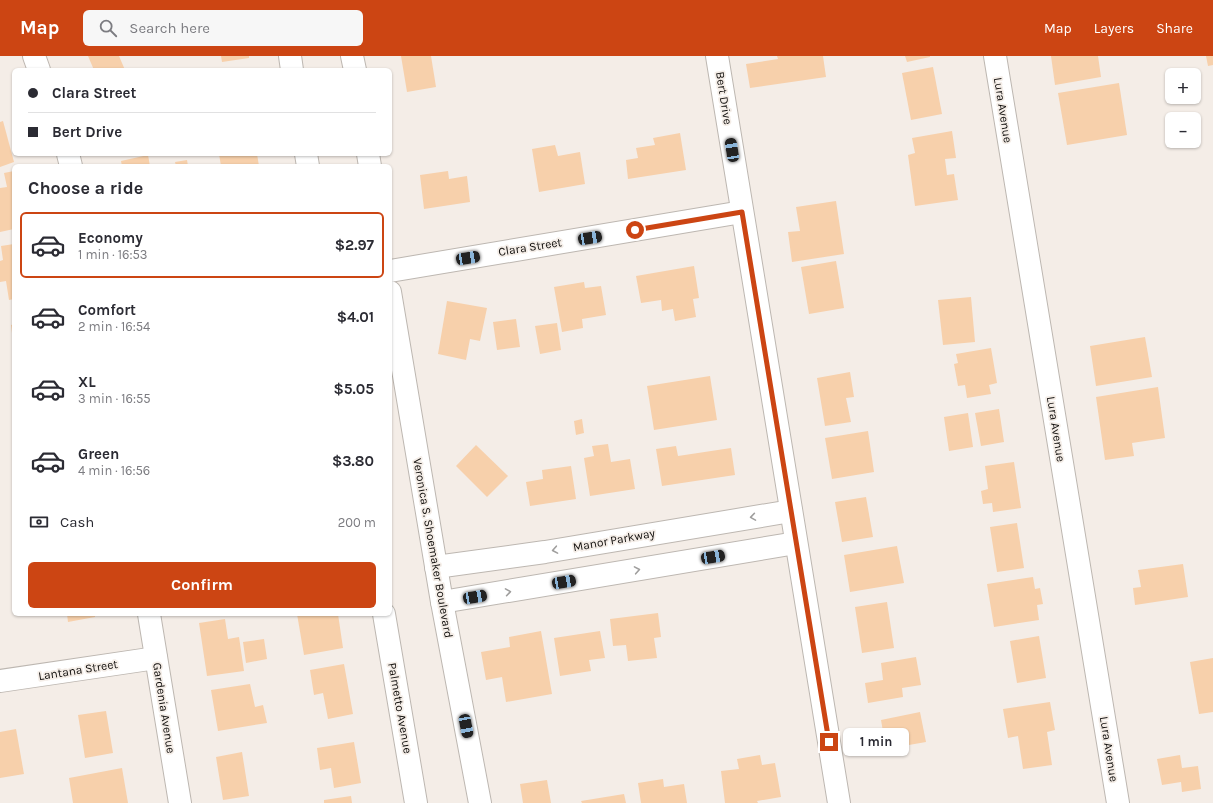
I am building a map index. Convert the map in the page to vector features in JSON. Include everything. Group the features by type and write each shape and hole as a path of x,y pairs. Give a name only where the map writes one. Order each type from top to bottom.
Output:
{"street":[{"path":"34,56 38,68"},
{"path":"290,56 292,68"},
{"path":"352,56 355,68"},
{"name":"Bert Drive","path":"717,56 839,803"},
{"name":"Lura Avenue","path":"995,56 1118,803"},
{"name":"Clara Street","path":"392,271 742,212"},
{"name":"Veronica S. Shoemaker Boulevard","path":"392,304 442,602 480,803"},
{"name":"Manor Parkway","path":"436,567 545,552 791,511"},
{"path":"442,602 796,544"},
{"name":"Gardenia Avenue","path":"149,616 180,803"},
{"name":"Palmetto Avenue","path":"384,616 416,803"},
{"name":"Lantana Street","path":"0,681 156,658"}],"building":[{"path":"88,56 119,56 124,68 93,68"},
{"path":"221,56 249,56 249,58 222,62"},
{"path":"401,56 431,56 436,87 407,92"},
{"path":"777,56 823,56 826,77 750,88 746,64 778,59"},
{"path":"905,56 930,56 930,57 907,62"},
{"path":"1051,56 1098,56 1101,77 1055,85"},
{"path":"1206,56 1213,56 1213,65 1208,66"},
{"path":"933,67 942,114 911,120 902,73"},
{"path":"1119,83 1127,135 1067,145 1058,93"},
{"path":"3,121 14,162 0,167 0,122"},
{"path":"952,131 956,158 945,159 947,175 954,174 958,200 915,206 908,155 915,153 912,138"},
{"path":"680,133 686,170 628,179 626,160 638,158 636,148 655,145 653,138"},
{"path":"555,145 558,156 580,152 585,184 539,192 532,149"},
{"path":"148,156 150,164 122,164 121,161"},
{"path":"219,156 257,156 259,164 221,164"},
{"path":"187,160 188,164 176,164 175,162"},
{"path":"12,171 12,229 0,232 0,188 7,187 4,173"},
{"path":"448,171 449,179 467,176 470,202 424,209 420,175"},
{"path":"836,201 844,254 792,262 788,232 800,231 796,207"},
{"path":"12,244 12,299 9,300 6,281 0,282 0,261 3,260 1,246"},
{"path":"836,261 844,308 809,314 801,267"},
{"path":"694,266 699,298 693,299 696,317 675,321 673,309 662,311 661,300 641,303 636,276"},
{"path":"584,282 585,288 601,286 606,315 582,319 583,328 562,332 554,287"},
{"path":"971,297 975,342 943,345 938,300"},
{"path":"447,301 487,308 480,341 470,339 466,360 438,354"},
{"path":"516,319 520,347 497,350 493,322"},
{"path":"557,323 561,350 540,354 535,326"},
{"path":"1145,337 1152,377 1096,386 1090,346"},
{"path":"991,348 997,383 989,385 991,394 967,398 965,385 958,386 954,364 958,363 956,354"},
{"path":"850,372 854,397 846,398 851,422 825,426 817,378"},
{"path":"710,376 717,420 654,430 647,386"},
{"path":"1158,387 1165,438 1132,443 1134,456 1105,460 1096,397"},
{"path":"999,409 1004,442 981,446 975,413"},
{"path":"968,413 973,447 949,451 944,417"},
{"path":"582,419 584,433 576,435 574,421"},
{"path":"868,431 874,472 832,479 825,438"},
{"path":"608,444 611,462 630,459 635,489 590,496 584,458 594,456 592,446"},
{"path":"476,445 508,476 487,497 456,466"},
{"path":"676,446 678,456 731,448 735,475 662,486 656,449"},
{"path":"1014,462 1021,508 993,512 992,503 983,504 981,491 988,489 985,466"},
{"path":"571,466 576,499 530,506 526,482 543,479 542,470"},
{"path":"866,497 873,537 842,542 835,502"},
{"path":"1017,523 1024,568 997,572 990,527"},
{"path":"897,546 904,583 850,592 844,555"},
{"path":"1183,564 1188,597 1135,605 1133,588 1141,587 1138,570"},
{"path":"1033,577 1035,589 1040,588 1043,604 1037,605 1039,620 994,627 987,584"},
{"path":"887,602 894,648 862,653 855,607"},
{"path":"658,613 661,637 654,638 657,658 628,661 626,645 613,646 610,619"},
{"path":"67,616 95,616 95,617 68,622"},
{"path":"297,616 338,616 343,648 304,655"},
{"path":"225,619 228,639 239,637 244,671 207,676 199,623"},
{"path":"541,631 552,694 506,702 502,677 486,680 481,652 510,647 509,637"},
{"path":"600,631 605,658 589,660 591,671 560,676 554,638"},
{"path":"1039,636 1046,678 1017,683 1010,641"},
{"path":"264,639 267,659 246,663 243,642"},
{"path":"916,657 921,685 902,688 903,697 868,703 865,683 883,680 881,663"},
{"path":"1213,658 1213,712 1199,714 1190,662"},
{"path":"344,664 353,714 328,719 323,693 314,695 310,670"},
{"path":"250,684 255,707 263,705 267,723 218,731 211,690"},
{"path":"1050,702 1055,730 1047,732 1052,765 1023,769 1018,736 1008,738 1003,709"},
{"path":"106,711 113,753 85,758 78,715"},
{"path":"920,712 926,742 886,749 881,720"},
{"path":"16,729 24,774 0,778 0,732"},
{"path":"354,742 361,783 334,788 331,768 320,770 317,748"},
{"path":"242,752 249,796 223,800 216,757"},
{"path":"760,755 762,765 775,763 781,797 757,801 758,803 725,803 721,771 739,769 737,759"},
{"path":"1180,755 1182,768 1198,766 1201,789 1182,792 1181,782 1162,785 1157,759"},
{"path":"122,768 128,803 73,803 69,778"},
{"path":"663,779 664,787 684,784 687,803 641,803 638,783"},
{"path":"547,780 551,803 523,803 520,784"},
{"path":"624,794 626,803 582,803 581,801"},
{"path":"351,796 352,803 324,803 324,800"}],"route":[{"path":"635,230 742,212 829,742"}]}
